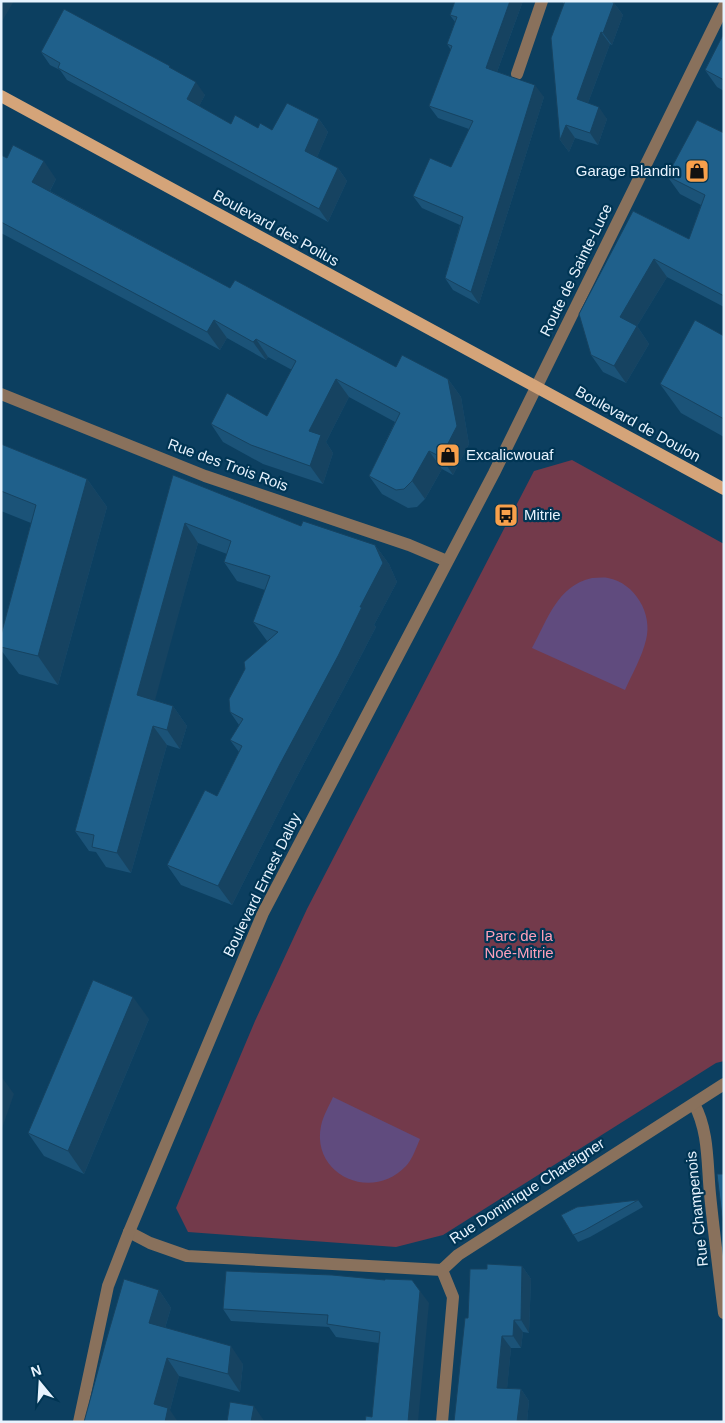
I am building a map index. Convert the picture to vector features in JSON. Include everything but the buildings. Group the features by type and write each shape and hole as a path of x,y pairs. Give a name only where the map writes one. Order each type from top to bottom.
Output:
{"main road":[{"name":"Boulevard des Poilus","path":"1,96 448,340 537,386"},
{"name":"Boulevard de Doulon","path":"537,386 724,489"}],"street":[{"path":"517,74 542,1"},
{"name":"Route de Sainte-Luce","path":"537,386 724,6"},
{"name":"Boulevard Ernest Dalby","path":"79,1422 108,1286 263,913 494,473 537,386"},
{"name":"Rue des Trois Rois","path":"1,394 206,476 409,545 447,561"},
{"name":"Rue Dominique Chateigner","path":"442,1270 458,1255 724,1084"},
{"name":"Rue Champenois","path":"694,1104 700,1113 706,1139 710,1194 724,1313"},
{"path":"129,1232 150,1243 187,1256 442,1270 453,1298 442,1422"}],"green space":[{"name":"Parc de la Noé-Mitrie","path":"572,460 724,544 724,1061 716,1063 443,1235 396,1247 188,1232 176,1208 255,1021 307,909 534,471"}],"shaded area":[{"path":"592,578 608,578 626,586 640,601 647,620 646,640 625,690 532,648 549,615 562,596 580,582"},
{"path":"333,1097 420,1139 406,1166 392,1177 377,1182 361,1182 347,1178 334,1170 325,1158 320,1143 322,1122"}],"place":[{"name":"Garage Blandin","path":"697,171"},
{"name":"Excalicwouaf","path":"448,455"},
{"name":"Mitrie","path":"506,515"}]}
